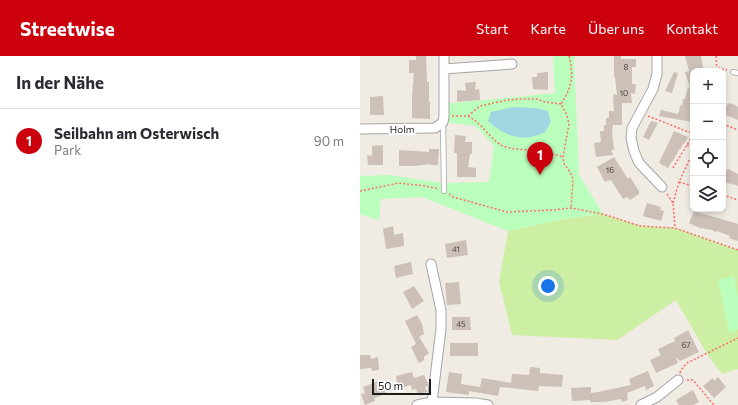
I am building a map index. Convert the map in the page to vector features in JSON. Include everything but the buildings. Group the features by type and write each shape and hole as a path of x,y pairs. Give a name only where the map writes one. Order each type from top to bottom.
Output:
{"street":[{"path":"444,56 444,119"},
{"path":"657,56 657,74 653,89 632,128 631,138 639,163 662,188"},
{"path":"444,69 512,64"},
{"name":"Holm","path":"360,129 435,128 444,119"},
{"path":"431,264 441,310 441,329 432,402"},
{"path":"641,405 657,398 678,380"},
{"path":"417,405 432,402 460,404 476,403 488,405"}],"lane":[{"path":"444,119 444,191"}],"path":[{"path":"561,104 568,94 572,82 569,56"},
{"path":"716,56 718,68"},
{"path":"444,119 468,116 480,106 520,98 561,104"},
{"path":"561,104 567,115 569,124 562,157 564,164 573,179 571,208"},
{"path":"640,114 690,133"},
{"path":"468,116 475,120 501,144 511,148 542,151 562,157"},
{"path":"726,125 738,130"},
{"path":"673,168 690,138"},
{"path":"675,228 673,202 679,182 690,158"},
{"path":"679,182 690,185"},
{"path":"360,191 399,183 426,186 444,191 453,197 507,212 571,208 603,214 640,226 675,228 738,250"},
{"path":"662,188 673,202"},
{"path":"726,196 738,200"},
{"path":"715,405 693,380 678,380 681,370 687,364 738,338"}],"green space":[{"path":"553,56 574,56 579,175 603,214 564,219 508,231 422,197 381,199 379,220 360,214 360,176 389,175 443,183 489,182 494,146 476,126 443,122 444,104 555,93"},
{"path":"603,214 640,226 675,228 738,250 738,369 722,374 707,354 676,300 617,340 512,335 499,282 508,231 564,219"},
{"path":"734,276 738,297 738,329 729,333 718,280"}],"water":[{"path":"514,107 536,108 548,111 551,122 544,133 524,138 511,136 499,130 488,121 491,112"}],"place":[{"name":"Seilbahn am Osterwisch","path":"540,175"}]}
